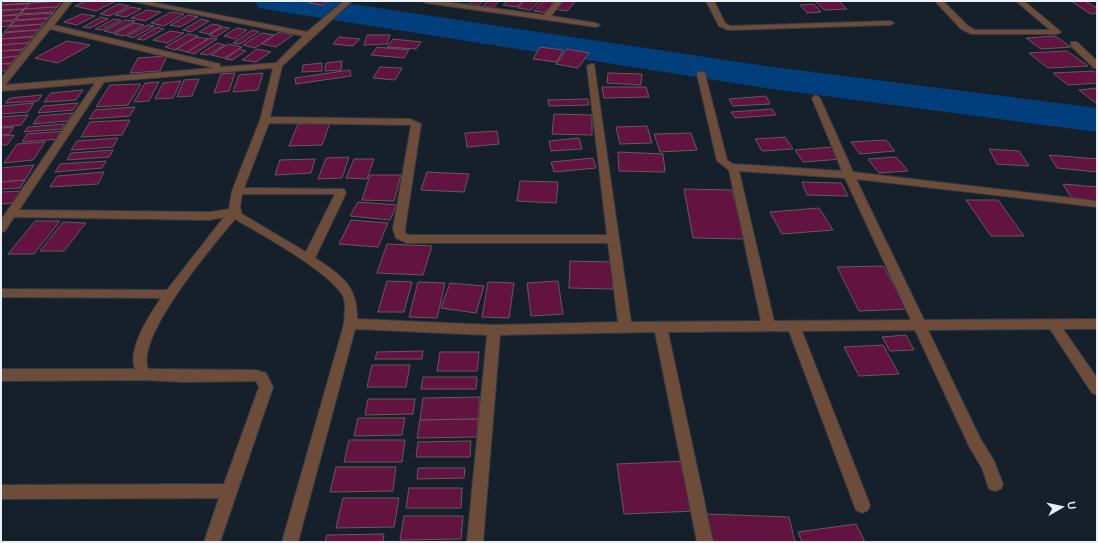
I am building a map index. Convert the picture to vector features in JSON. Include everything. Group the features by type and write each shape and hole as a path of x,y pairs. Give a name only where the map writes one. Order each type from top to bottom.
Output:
{"street":[{"path":"1,84 69,1"},
{"path":"134,1 308,35"},
{"path":"426,1 596,25"},
{"path":"546,18 559,1"},
{"path":"710,1 722,24 728,28 890,23"},
{"path":"938,1 964,27 974,32 1057,32 1020,1"},
{"path":"290,542 350,324 349,297 340,282 238,216 235,212 234,203 237,191 265,120 278,65 308,35 345,4"},
{"path":"49,26 226,68"},
{"path":"1074,44 1097,66"},
{"path":"1,88 226,68 278,65"},
{"path":"591,66 626,328"},
{"path":"701,74 722,161 726,165 733,167 849,175 1097,204"},
{"path":"1,228 101,80"},
{"path":"816,98 849,175 975,443 989,466 995,484"},
{"path":"265,120 410,122 416,124 399,230 400,235 407,239 614,239"},
{"path":"733,167 769,326"},
{"path":"237,191 340,191 342,193 308,260"},
{"path":"12,213 210,216 235,212"},
{"path":"144,374 138,361 143,341 152,322 212,238 235,212"},
{"path":"1,293 172,294"},
{"path":"350,324 494,330 661,327 1097,324"},
{"path":"1053,324 1097,389"},
{"path":"794,326 862,506"},
{"path":"661,327 705,542"},
{"path":"475,542 494,330"},
{"path":"1,375 144,374 164,376 225,376 248,373 261,377 266,387 212,542"},
{"path":"1,492 231,491"}],"building":[{"path":"1,1 31,1 29,3 1,5"},
{"path":"62,1 57,7 25,9 29,3"},
{"path":"86,1 114,2 96,11 75,6"},
{"path":"313,1 328,1 322,5 309,3"},
{"path":"472,1 483,1 478,6 468,5"},
{"path":"488,1 499,1 492,9 482,7"},
{"path":"507,1 523,1 517,7 503,5"},
{"path":"524,1 540,1 531,10 518,8"},
{"path":"543,1 557,3 548,13 534,11"},
{"path":"560,1 576,1 567,11 554,9"},
{"path":"815,1 839,1 847,9 824,10"},
{"path":"1071,1 1085,1 1097,8 1097,13 1091,14"},
{"path":"29,4 24,9 1,10 1,5"},
{"path":"118,4 129,6 110,16 100,14"},
{"path":"814,4 821,12 807,13 800,5"},
{"path":"57,7 53,12 20,14 25,9"},
{"path":"131,7 141,9 126,17 115,15"},
{"path":"24,9 19,14 1,16 1,11"},
{"path":"147,10 161,12 145,21 131,18"},
{"path":"171,12 184,14 164,26 151,23"},
{"path":"53,13 48,18 15,20 20,15"},
{"path":"82,14 95,16 77,25 64,22"},
{"path":"19,15 14,20 1,21 1,16"},
{"path":"188,15 198,17 180,27 170,25"},
{"path":"101,17 108,19 90,28 83,27"},
{"path":"48,18 43,24 10,26 15,21"},
{"path":"114,19 121,20 102,30 95,29"},
{"path":"201,19 209,21 191,32 183,30"},
{"path":"125,20 135,21 113,33 104,31"},
{"path":"1,21 14,21 9,26 1,27"},
{"path":"134,23 144,25 124,36 114,34"},
{"path":"43,24 39,30 4,32 9,27"},
{"path":"212,24 222,26 209,34 199,32"},
{"path":"148,25 154,26 133,38 127,36"},
{"path":"157,27 164,29 144,40 137,39"},
{"path":"223,27 230,28 216,37 209,35"},
{"path":"237,28 247,30 235,39 224,36"},
{"path":"38,30 34,36 1,39 4,33"},
{"path":"252,30 259,32 240,44 233,43"},
{"path":"170,31 184,33 167,43 153,40"},
{"path":"279,32 293,35 276,47 262,44"},
{"path":"262,33 274,35 255,48 243,45"},
{"path":"188,34 198,36 175,50 165,47"},
{"path":"367,35 390,35 387,44 364,45"},
{"path":"1055,36 1071,47 1041,49 1026,38"},
{"path":"33,37 28,43 1,45 1,39"},
{"path":"197,37 208,39 187,52 176,49"},
{"path":"339,37 360,39 353,46 333,44"},
{"path":"210,38 217,39 194,54 187,52"},
{"path":"393,39 421,42 416,49 387,47"},
{"path":"67,41 90,45 58,63 35,58"},
{"path":"28,43 23,49 1,51 1,45"},
{"path":"217,43 225,45 208,55 200,54"},
{"path":"228,44 242,47 224,58 211,55"},
{"path":"377,47 409,50 404,58 371,55"},
{"path":"540,47 563,50 557,62 533,59"},
{"path":"239,49 246,51 232,60 225,59"},
{"path":"257,49 271,52 256,62 242,60"},
{"path":"567,49 589,53 578,68 556,64"},
{"path":"23,50 18,56 1,58 1,51"},
{"path":"1067,51 1088,66 1048,68 1029,53"},
{"path":"17,56 12,63 1,64 1,58"},
{"path":"167,56 160,71 130,73 138,58"},
{"path":"342,61 341,70 325,71 326,63"},
{"path":"322,63 322,71 302,72 303,65"},
{"path":"1,64 12,64 6,71 1,71"},
{"path":"380,67 402,68 395,80 373,78"},
{"path":"350,70 351,76 296,84 295,78"},
{"path":"1094,71 1097,73 1097,83 1068,85 1053,73"},
{"path":"235,73 229,91 214,93 221,74"},
{"path":"263,73 258,90 233,92 239,75"},
{"path":"608,73 642,74 641,85 607,83"},
{"path":"199,79 192,96 177,97 184,80"},
{"path":"181,81 173,98 155,99 163,83"},
{"path":"159,82 149,101 134,102 145,83"},
{"path":"141,84 128,105 96,107 110,85"},
{"path":"602,87 646,87 649,97 604,98"},
{"path":"1097,88 1097,104 1079,90"},
{"path":"83,90 76,100 44,102 51,93"},
{"path":"42,95 38,101 5,103 10,98"},
{"path":"766,96 770,104 733,106 729,99"},
{"path":"588,99 589,105 549,106 548,100"},
{"path":"34,103 28,112 1,114 2,106"},
{"path":"78,103 73,110 38,113 43,106"},
{"path":"135,107 130,116 89,119 95,110"},
{"path":"772,109 776,115 735,118 731,112"},
{"path":"73,113 68,121 33,124 39,116"},
{"path":"554,114 592,115 592,135 552,134"},
{"path":"28,115 21,125 1,127 1,117"},
{"path":"130,120 122,135 81,137 90,122"},
{"path":"330,123 322,145 289,146 298,124"},
{"path":"65,124 62,129 24,132 28,127"},
{"path":"647,126 652,143 620,144 616,127"},
{"path":"14,127 9,134 1,135 1,128"},
{"path":"66,131 61,139 22,142 27,134"},
{"path":"497,131 499,144 467,147 465,133"},
{"path":"691,133 697,150 660,152 654,134"},
{"path":"14,135 7,145 1,145 1,136"},
{"path":"785,137 793,149 762,151 755,139"},
{"path":"118,138 113,147 71,150 77,141"},
{"path":"579,138 582,149 551,151 549,141"},
{"path":"886,140 895,151 860,154 851,142"},
{"path":"45,142 33,160 4,163 17,144"},
{"path":"833,147 842,159 803,162 795,150"},
{"path":"989,149 1019,151 1029,166 997,164"},
{"path":"113,150 109,157 67,160 71,153"},
{"path":"618,152 663,154 665,172 619,171"},
{"path":"1049,155 1097,159 1097,172 1057,168"},
{"path":"349,157 342,178 318,179 326,158"},
{"path":"896,157 908,171 879,173 868,159"},
{"path":"593,158 596,168 554,172 551,162"},
{"path":"315,159 311,173 275,175 280,160"},
{"path":"354,159 374,159 367,179 346,178"},
{"path":"106,161 102,168 55,172 60,164"},
{"path":"34,165 25,180 1,182 1,168"},
{"path":"104,172 98,184 50,187 57,176"},
{"path":"427,172 469,174 464,192 421,190"},
{"path":"370,175 401,175 394,201 362,200"},
{"path":"25,180 20,188 1,189 1,182"},
{"path":"520,181 558,182 556,203 517,201"},
{"path":"802,182 841,183 848,196 807,195"},
{"path":"1063,184 1097,187 1097,202 1072,199"},
{"path":"684,189 732,190 745,239 693,238"},
{"path":"21,191 13,203 1,204 1,192"},
{"path":"966,200 998,200 1024,236 991,236"},
{"path":"358,202 397,205 390,220 350,216"},
{"path":"819,208 833,230 782,234 770,212"},
{"path":"351,220 388,223 378,247 339,244"},
{"path":"35,221 60,221 34,254 8,254"},
{"path":"63,222 86,223 64,251 40,251"},
{"path":"387,244 432,246 423,275 377,273"},
{"path":"570,261 612,262 613,289 569,288"},
{"path":"883,266 908,309 859,311 837,267"},
{"path":"387,281 412,282 404,312 378,312"},
{"path":"558,281 563,314 531,316 527,283"},
{"path":"418,282 445,283 437,318 409,317"},
{"path":"488,282 514,283 509,318 482,317"},
{"path":"450,283 484,286 476,313 441,308"},
{"path":"906,335 914,350 890,351 882,337"},
{"path":"883,345 899,374 859,376 844,347"},
{"path":"423,351 422,359 375,359 377,352"},
{"path":"440,352 479,352 477,371 437,371"},
{"path":"372,365 410,365 406,387 367,387"},
{"path":"423,377 477,377 476,389 421,389"},
{"path":"480,397 478,419 420,420 423,398"},
{"path":"368,399 415,399 413,414 365,415"},
{"path":"358,418 405,418 402,435 354,436"},
{"path":"478,419 477,437 417,438 420,420"},
{"path":"349,440 405,440 402,462 344,462"},
{"path":"471,441 470,457 416,457 418,442"},
{"path":"686,461 696,511 624,514 617,464"},
{"path":"336,467 396,467 393,491 330,492"},
{"path":"418,468 465,468 464,478 417,479"},
{"path":"409,488 462,488 461,508 406,508"},
{"path":"343,498 399,498 394,527 336,528"},
{"path":"707,514 789,517 795,542 711,542"},
{"path":"404,516 463,516 461,539 400,540"},
{"path":"856,524 865,542 802,542 798,532"},
{"path":"384,534 383,542 325,542 327,535"}],"waterway":[{"path":"270,1 765,77 1097,120"}]}
